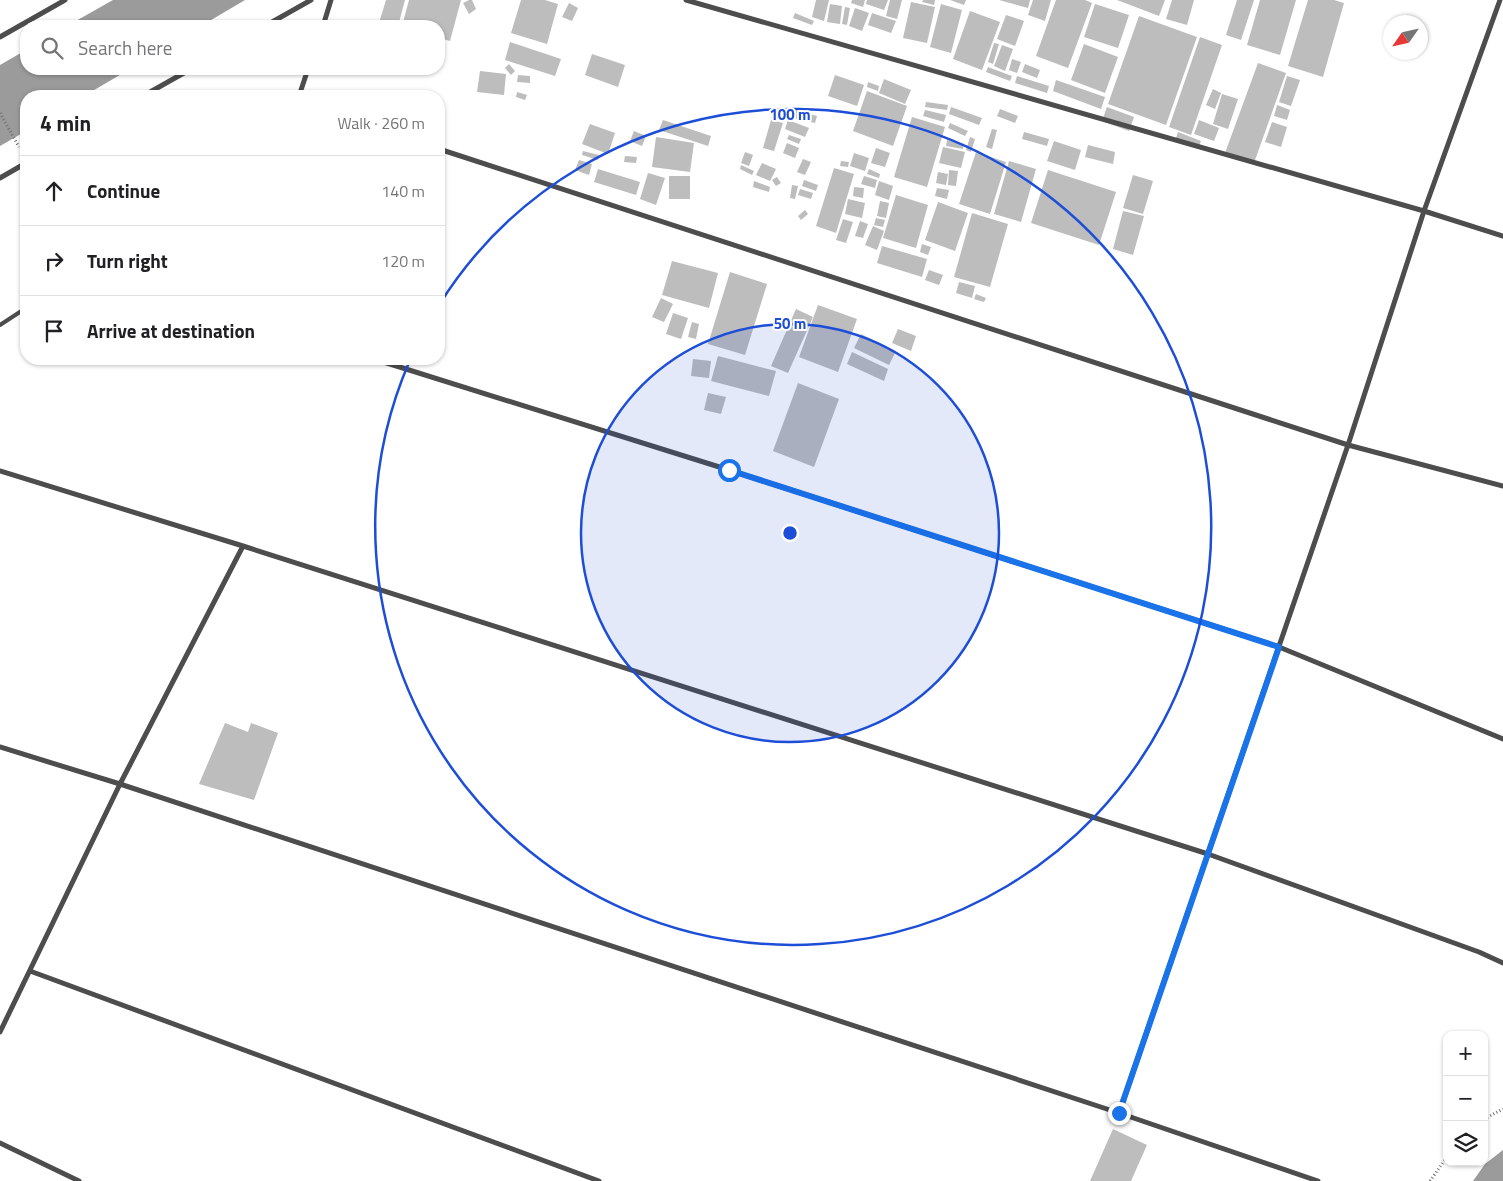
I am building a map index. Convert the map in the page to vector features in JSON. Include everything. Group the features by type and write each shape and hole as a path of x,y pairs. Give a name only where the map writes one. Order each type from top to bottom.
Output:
{"street":[{"path":"30,20 65,0"},
{"path":"276,20 311,0"},
{"path":"325,20 331,0"},
{"path":"686,0 1503,236"},
{"path":"1119,1113 1348,445 1424,212 1500,0"},
{"path":"0,37 20,26"},
{"path":"154,90 180,75"},
{"path":"301,90 306,75"},
{"path":"445,151 1348,445 1503,486"},
{"path":"0,178 20,166"},
{"path":"393,365 1279,647 1503,738"},
{"path":"0,471 243,546 1208,854 1479,952 1503,963"},
{"path":"0,1032 120,784 243,546"},
{"path":"0,747 120,784 1119,1113 1318,1181"},
{"path":"30,971 599,1181"},
{"path":"0,1143 79,1181"}],"lane":[{"path":"0,325 20,312"}],"path":[{"path":"0,113 14,138"},
{"path":"1488,1117 1503,1109"},
{"path":"1430,1181 1443,1163"}],"shaded area":[{"path":"113,0 245,0 211,20 78,20"},
{"path":"20,53 20,75 120,75 94,90 20,90 20,134 0,146 0,65"},
{"path":"1503,1150 1503,1181 1473,1181 1484,1166 1488,1166 1488,1162"}],"building":[{"path":"386,0 405,0 400,20 380,20"},
{"path":"409,0 461,0 450,41 445,40 445,20 404,20"},
{"path":"472,0 476,9 469,14 463,3"},
{"path":"521,0 545,0 558,4 547,44 511,33"},
{"path":"816,0 829,0 824,21 812,17"},
{"path":"852,0 865,0 863,7 851,3"},
{"path":"867,0 888,0 884,10 866,4"},
{"path":"890,0 902,0 897,19 886,16"},
{"path":"923,0 935,0 934,5 922,2"},
{"path":"950,0 966,0 964,5"},
{"path":"999,0 1030,0 1028,8"},
{"path":"1033,0 1051,0 1045,21 1028,15"},
{"path":"1056,0 1085,0 1092,3 1068,68 1036,56"},
{"path":"1117,0 1165,0 1159,16"},
{"path":"1172,0 1194,0 1187,25 1166,19"},
{"path":"1237,0 1254,0 1241,40 1226,35"},
{"path":"1260,0 1296,0 1280,55 1247,45"},
{"path":"1308,0 1334,0 1344,3 1323,77 1288,66"},
{"path":"911,2 935,7 927,43 903,38"},
{"path":"569,3 578,8 572,21 562,17"},
{"path":"830,4 842,6 840,24 827,22"},
{"path":"941,4 962,10 951,53 930,47"},
{"path":"1095,4 1129,15 1118,48 1084,37"},
{"path":"845,7 850,8 847,25 842,24"},
{"path":"855,8 869,13 862,31 849,26"},
{"path":"970,11 1000,22 982,70 953,59"},
{"path":"795,13 814,21 812,25 793,18"},
{"path":"872,13 896,21 891,33 868,25"},
{"path":"1006,15 1024,21 1015,46 997,39"},
{"path":"1139,16 1197,37 1166,125 1108,104"},
{"path":"1200,37 1222,45 1191,135 1169,127"},
{"path":"510,42 561,59 555,76 505,60"},
{"path":"994,43 999,44 993,64 988,62"},
{"path":"1084,44 1118,57 1105,93 1071,80"},
{"path":"1002,45 1013,49 1005,71 994,66"},
{"path":"592,54 625,65 618,87 585,75"},
{"path":"1012,59 1021,62 1017,73 1009,70"},
{"path":"1258,63 1286,73 1254,163 1225,153"},
{"path":"509,64 515,71 511,75 505,68"},
{"path":"1025,64 1040,70 1037,78 1022,72"},
{"path":"988,67 1012,76 1010,81 986,72"},
{"path":"480,71 506,74 504,95 477,92"},
{"path":"518,75 530,76 530,83 517,82"},
{"path":"835,75 864,85 857,106 828,96"},
{"path":"1017,76 1049,86 1047,93 1015,83"},
{"path":"1287,76 1300,80 1291,106 1279,102"},
{"path":"884,79 911,90 905,104 879,93"},
{"path":"1056,80 1105,97 1101,109 1053,91"},
{"path":"868,82 879,86 878,91 867,87"},
{"path":"1213,89 1221,93 1215,109 1206,105"},
{"path":"867,91 907,106 893,146 853,131"},
{"path":"517,92 527,95 525,100 516,97"},
{"path":"1222,94 1238,99 1228,129 1213,124"},
{"path":"926,102 948,105 947,110 925,107"},
{"path":"1277,105 1290,110 1287,120 1274,116"},
{"path":"951,107 982,118 979,125 949,114"},
{"path":"1107,107 1134,117 1129,131 1102,121"},
{"path":"791,109 817,116 815,123 789,117"},
{"path":"1000,109 1018,116 1015,123 997,116"},
{"path":"925,110 946,115 944,122 923,116"},
{"path":"912,117 945,127 927,187 894,177"},
{"path":"663,120 711,136 708,146 659,130"},
{"path":"771,120 783,123 774,151 763,148"},
{"path":"788,120 809,128 805,137 785,129"},
{"path":"1199,120 1219,128 1214,141 1194,134"},
{"path":"1272,122 1287,127 1281,147 1265,142"},
{"path":"950,123 968,131 965,136 948,128"},
{"path":"590,124 615,133 608,154 582,144"},
{"path":"992,129 997,130 992,149 986,147"},
{"path":"634,131 646,136 642,146 630,141"},
{"path":"1024,132 1049,139 1047,146 1022,139"},
{"path":"1178,132 1201,141 1198,149 1175,141"},
{"path":"789,135 801,139 799,144 787,139"},
{"path":"656,137 694,143 690,172 652,167"},
{"path":"970,137 975,139 971,152 966,150"},
{"path":"947,140 964,144 963,149 946,146"},
{"path":"1054,141 1081,150 1075,170 1047,161"},
{"path":"787,143 799,148 795,158 783,153"},
{"path":"1088,145 1115,152 1113,164 1085,157"},
{"path":"943,147 965,152 961,168 939,163"},
{"path":"876,148 890,153 885,167 871,163"},
{"path":"583,151 599,155 598,160 582,155"},
{"path":"745,152 753,155 749,166 741,163"},
{"path":"976,152 1006,162 990,214 959,204"},
{"path":"854,153 869,158 865,171 850,166"},
{"path":"625,156 637,157 636,163 624,162"},
{"path":"803,159 811,162 805,175 797,172"},
{"path":"579,160 592,164 589,175 575,170"},
{"path":"841,161 849,162 848,167 840,166"},
{"path":"1009,161 1036,169 1021,222 994,214"},
{"path":"762,163 776,169 770,181 756,175"},
{"path":"741,165 754,171 752,175 740,169"},
{"path":"834,168 854,174 836,233 816,226"},
{"path":"598,169 640,182 636,195 594,182"},
{"path":"869,169 880,174 879,178 867,174"},
{"path":"949,170 958,171 956,186 948,185"},
{"path":"1048,170 1116,192 1099,245 1031,223"},
{"path":"938,172 948,174 946,185 936,183"},
{"path":"648,173 665,178 656,205 640,199"},
{"path":"1133,175 1153,181 1143,214 1123,208"},
{"path":"669,176 690,176 690,199 669,199"},
{"path":"864,176 877,180 875,188 861,184"},
{"path":"777,177 781,183 776,186 772,180"},
{"path":"804,180 818,185 816,191 802,186"},
{"path":"754,181 770,187 769,192 753,187"},
{"path":"879,181 893,186 889,200 875,195"},
{"path":"792,185 798,186 795,199 790,198"},
{"path":"854,187 864,188 863,198 853,196"},
{"path":"937,188 949,190 947,199 935,196"},
{"path":"800,189 813,193 811,199 798,195"},
{"path":"896,195 928,205 916,248 883,238"},
{"path":"848,199 865,203 862,218 845,214"},
{"path":"880,201 889,203 886,218 877,216"},
{"path":"938,202 968,213 955,251 925,240"},
{"path":"805,210 808,214 801,220 798,216"},
{"path":"1123,211 1144,216 1133,255 1113,249"},
{"path":"972,213 1008,224 990,287 954,277"},
{"path":"876,218 885,220 883,227 874,225"},
{"path":"843,219 853,222 846,243 836,240"},
{"path":"860,221 868,224 863,238 855,236"},
{"path":"873,226 884,231 877,250 865,245"},
{"path":"922,244 931,247 928,255 920,252"},
{"path":"882,246 927,259 922,277 877,263"},
{"path":"672,261 718,273 709,308 662,295"},
{"path":"929,270 943,275 939,285 925,280"},
{"path":"730,272 767,284 745,355 708,344"},
{"path":"959,282 975,286 972,298 956,293"},
{"path":"976,294 986,298 984,302 974,299"},
{"path":"661,298 673,304 664,322 652,317"},
{"path":"818,305 857,319 838,372 799,357"},
{"path":"796,309 813,317 788,373 771,366"},
{"path":"673,313 688,318 681,339 666,334"},
{"path":"692,322 699,324 696,339 688,337"},
{"path":"898,329 916,336 911,351 892,343"},
{"path":"861,334 896,351 889,365 854,348"},
{"path":"852,352 888,369 884,381 847,364"},
{"path":"718,356 776,371 769,396 711,381"},
{"path":"693,359 711,361 709,378 691,376"},
{"path":"798,383 839,399 814,467 773,451"},
{"path":"708,393 726,397 721,414 704,410"},
{"path":"225,723 248,732 251,723 278,733 254,800 199,784"},
{"path":"1113,1129 1147,1145 1131,1181 1090,1181"}],"route":[{"path":"729,470 1279,647 1119,1113"}]}
